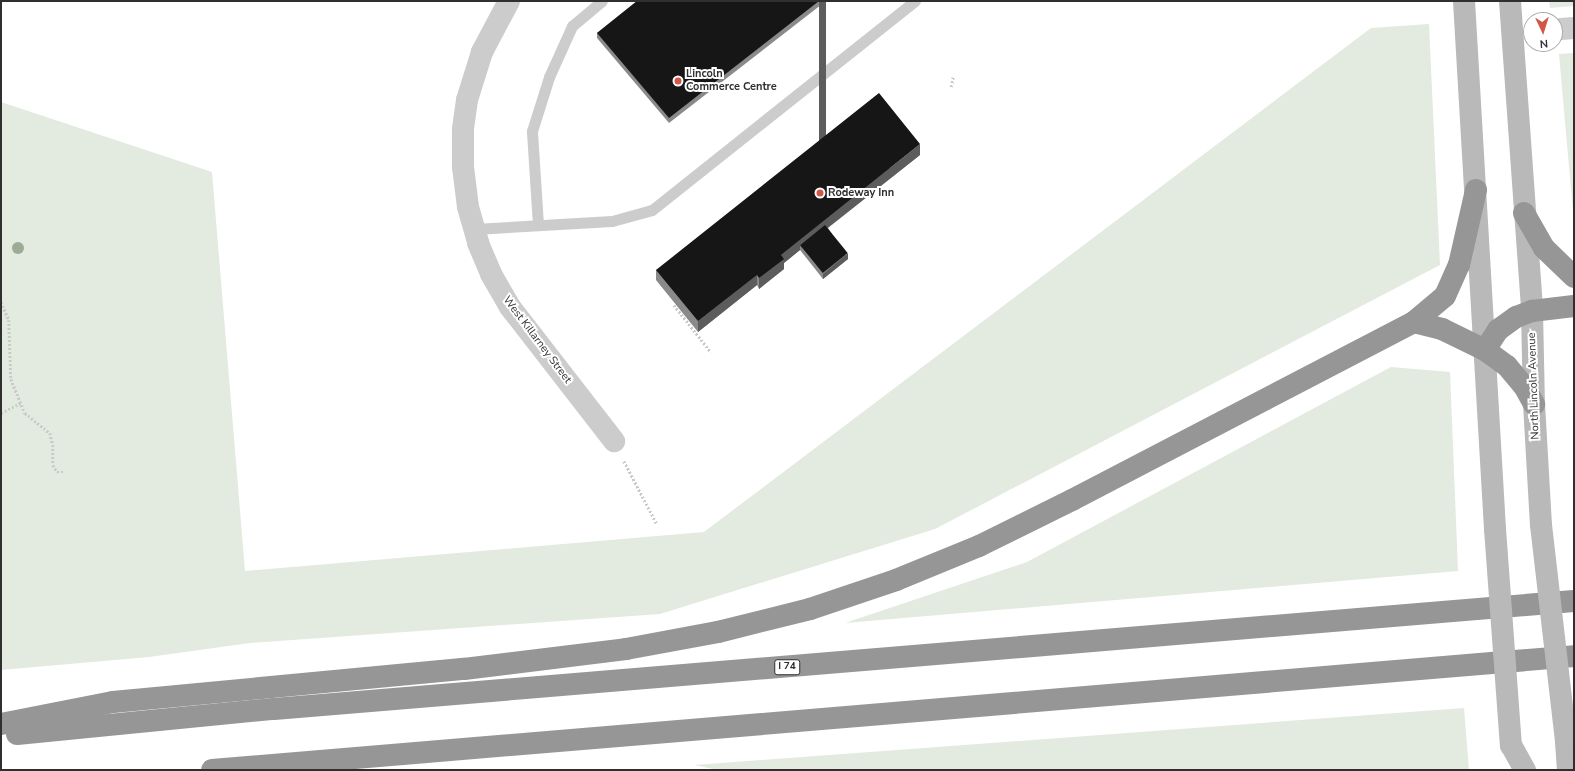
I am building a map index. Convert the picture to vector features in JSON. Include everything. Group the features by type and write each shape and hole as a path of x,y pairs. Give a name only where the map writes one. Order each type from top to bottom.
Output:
{"highway":[{"path":"1,724 113,702 464,669 626,649 718,632 810,609 896,580 979,546 1414,322 1445,296 1459,265 1476,190"},
{"path":"1524,213 1544,248 1574,277"},
{"path":"1485,350 1498,330 1516,317 1532,311 1574,306"},
{"path":"1414,322 1442,329 1485,350 1506,366 1524,386 1534,404"},
{"name":"I 74","path":"1,735 274,709 1574,601"},
{"path":"212,770 1574,656"}],"main road":[{"path":"1464,1 1495,529 1512,770"},
{"name":"North Lincoln Avenue","path":"1510,1 1532,311 1534,404 1541,525 1568,770"},
{"path":"1511,745 1525,770"}],"street":[{"name":"West Killarney Street","path":"509,1 482,52 467,100 463,130 463,167 468,207 474,229 491,274 510,307 614,441"}],"lane":[{"path":"538,225 532,131 549,77 572,26 602,1"},
{"path":"474,229 612,221 652,210 915,1"}],"path":[{"path":"951,88 953,77"},
{"path":"1,302 8,320 10,380 25,413 50,433 53,445 53,465 57,472 63,472"},
{"path":"674,305 711,352"},
{"path":"1,413 21,404"},
{"path":"614,441 657,524"}],"shaded area":[{"path":"1549,1 1574,1 1574,6 1550,8"},
{"path":"1429,24 1440,265 935,529 660,614 250,643 149,657 1,670 1,102 212,172 245,571 704,532 1371,28"},
{"path":"1574,53 1574,223 1559,54"},
{"path":"1391,367 1450,372 1458,571 845,623 1027,562"},
{"path":"1464,708 1469,770 718,770 694,765"}],"building":[{"name":"Lincoln Commerce Centre","path":"637,1 819,1 669,118 597,33"},
{"name":"Rodeway Inn","path":"879,93 920,144 781,255 784,259 759,278 757,275 698,321 656,270"},
{"path":"825,225 848,253 823,273 800,245"}],"place":[{"name":"Lincoln Commerce Centre","path":"678,81"},
{"name":"Rodeway Inn","path":"820,193"}]}
